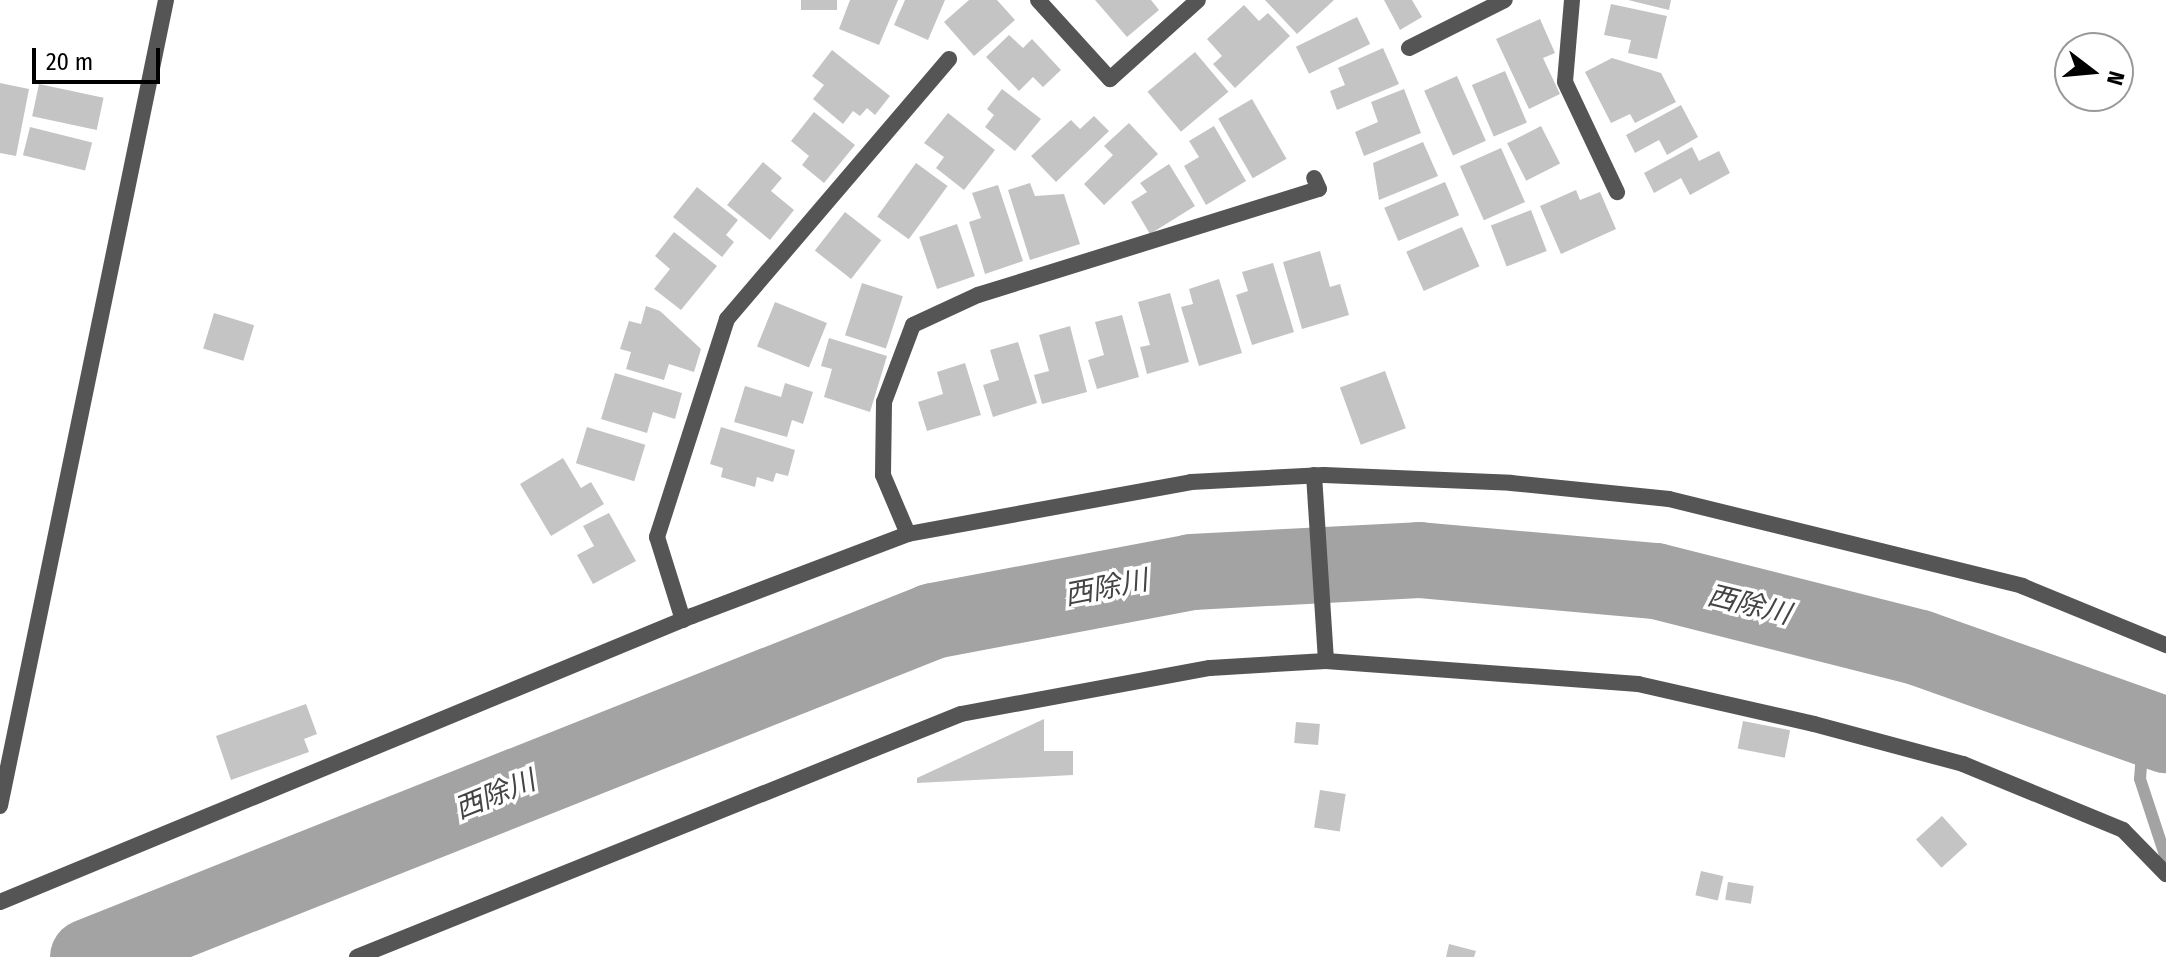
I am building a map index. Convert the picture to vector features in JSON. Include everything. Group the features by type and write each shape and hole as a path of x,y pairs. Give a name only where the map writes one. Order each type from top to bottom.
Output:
{"street":[{"path":"0,806 166,0"},
{"path":"1038,0 1110,79 1198,0"},
{"path":"1409,48 1505,0"},
{"path":"1572,0 1565,82 1617,192"},
{"path":"683,620 657,537 727,319 949,59"},
{"path":"908,534 883,475 884,402 913,325 978,295 1319,189 1314,178"},
{"path":"0,902 683,620 908,534 1191,482 1314,475 1511,483 1669,499 2022,586 2166,645"},
{"path":"1314,475 1326,661"},
{"path":"357,957 961,714 1210,668 1326,661 1638,684 1814,724 1963,764 2123,830 2166,874"}],"building":[{"path":"801,0 837,0 837,10 801,10"},
{"path":"850,0 898,0 879,45 839,29"},
{"path":"905,0 945,0 928,40 894,25"},
{"path":"969,0 997,0 1015,20 974,56 944,22"},
{"path":"1095,0 1151,0 1159,10 1127,37"},
{"path":"1265,0 1334,0 1297,34"},
{"path":"1384,0 1412,0 1422,17 1400,30"},
{"path":"1628,0 1671,0 1669,10"},
{"path":"1611,4 1667,16 1657,59 1628,53 1631,40 1604,35"},
{"path":"1244,5 1259,21 1268,13 1290,36 1235,88 1213,64 1222,56 1207,39"},
{"path":"1357,17 1370,44 1309,74 1296,47"},
{"path":"1540,19 1555,53 1543,58 1560,94 1529,109 1496,39"},
{"path":"1009,35 1023,48 1032,39 1061,70 1043,87 1033,77 1019,91 986,57"},
{"path":"1383,48 1399,84 1337,110 1330,91 1345,85 1338,68"},
{"path":"832,50 890,96 875,115 867,108 860,116 853,111 843,124 813,99 824,85 812,76"},
{"path":"1195,52 1228,92 1181,132 1148,92"},
{"path":"1612,58 1661,73 1676,102 1635,123 1630,114 1611,123 1585,72"},
{"path":"1505,71 1527,123 1494,137 1472,85"},
{"path":"1457,76 1486,141 1453,156 1424,91"},
{"path":"0,83 29,89 16,156 0,153"},
{"path":"39,84 104,98 97,130 32,116"},
{"path":"1002,89 1041,119 1015,151 985,127 994,115 987,109"},
{"path":"1404,89 1421,133 1364,156 1355,132 1378,122 1371,102"},
{"path":"1252,99 1286,159 1253,178 1218,118"},
{"path":"1681,105 1698,137 1667,155 1659,140 1635,153 1626,135"},
{"path":"814,112 855,145 824,183 802,165 809,156 791,141"},
{"path":"948,113 995,150 964,190 936,168 944,157 924,143"},
{"path":"1094,116 1109,131 1056,182 1031,156 1071,120 1080,129"},
{"path":"1129,123 1158,154 1104,205 1084,184 1113,155 1104,146"},
{"path":"1214,126 1246,181 1206,205 1184,166 1199,157 1189,141"},
{"path":"1541,126 1560,163 1526,181 1507,143"},
{"path":"30,127 92,142 85,171 23,155"},
{"path":"1423,142 1438,176 1379,200 1373,163"},
{"path":"1692,147 1699,161 1719,151 1730,173 1690,195 1681,178 1654,193 1644,173"},
{"path":"1501,148 1525,202 1484,220 1460,166"},
{"path":"763,162 782,178 771,191 794,210 770,240 727,205"},
{"path":"916,163 948,186 909,239 877,216"},
{"path":"1169,164 1195,206 1150,234 1131,202 1147,192 1140,183"},
{"path":"1445,182 1459,215 1398,241 1384,208"},
{"path":"1030,183 1035,196 1064,194 1080,244 1030,260 1008,190"},
{"path":"998,185 1023,261 985,274 969,222 981,218 972,193"},
{"path":"697,187 738,220 726,235 734,242 722,257 673,217"},
{"path":"1576,190 1580,200 1600,192 1616,229 1561,254 1540,206"},
{"path":"1531,210 1547,251 1507,266 1491,225"},
{"path":"845,212 881,240 851,279 815,251"},
{"path":"957,224 975,276 937,289 919,237"},
{"path":"1462,227 1479,266 1424,291 1406,252"},
{"path":"674,232 717,266 681,310 654,289 670,269 655,256"},
{"path":"1320,251 1330,287 1340,284 1349,315 1302,329 1283,262"},
{"path":"1273,263 1294,332 1252,345 1236,295 1248,291 1242,272"},
{"path":"1219,279 1242,353 1199,366 1181,307 1193,304 1189,289"},
{"path":"862,283 903,296 886,349 845,335"},
{"path":"1170,293 1189,362 1147,374 1140,347 1150,345 1138,302"},
{"path":"775,302 827,323 809,367 757,347"},
{"path":"646,306 660,311 701,349 694,372 669,364 664,380 626,369 631,352 620,349 629,321 641,324"},
{"path":"214,313 254,325 243,361 203,348"},
{"path":"1122,315 1139,377 1097,389 1088,360 1104,355 1095,322"},
{"path":"1070,326 1087,392 1042,404 1034,375 1049,371 1039,335"},
{"path":"829,338 887,356 870,412 824,397 832,369 821,366"},
{"path":"1018,342 1037,403 993,417 983,385 999,380 990,350"},
{"path":"965,363 981,415 927,431 918,402 943,394 937,372"},
{"path":"1385,371 1406,428 1361,445 1340,387"},
{"path":"615,373 682,393 675,419 653,412 647,433 601,419"},
{"path":"785,383 813,392 803,424 792,420 787,437 734,422 745,386 781,397"},
{"path":"587,427 645,445 634,481 576,463"},
{"path":"721,427 795,450 788,476 776,473 773,482 757,477 755,487 721,477 723,468 710,464"},
{"path":"563,458 581,488 591,482 604,504 551,536 520,484"},
{"path":"609,513 636,561 593,584 577,555 594,546 583,526"},
{"path":"306,704 317,734 304,739 309,752 231,780 216,736"},
{"path":"1044,719 1044,751 1073,751 1073,775 917,783 917,778"},
{"path":"1743,721 1790,730 1785,758 1738,748"},
{"path":"1296,722 1320,724 1318,745 1294,743"},
{"path":"1320,790 1346,794 1340,832 1314,828"},
{"path":"1942,816 1967,844 1941,868 1916,839"},
{"path":"1701,871 1723,876 1718,901 1695,895"},
{"path":"1728,882 1754,886 1751,904 1725,900"},
{"path":"1449,944 1476,951 1474,957 1446,957"}],"waterway":[{"name":"西除川","path":"88,957 933,621 1192,572 1419,560 1656,581 1920,648 2166,735"},
{"path":"2144,726 2140,779 2166,858"}]}
